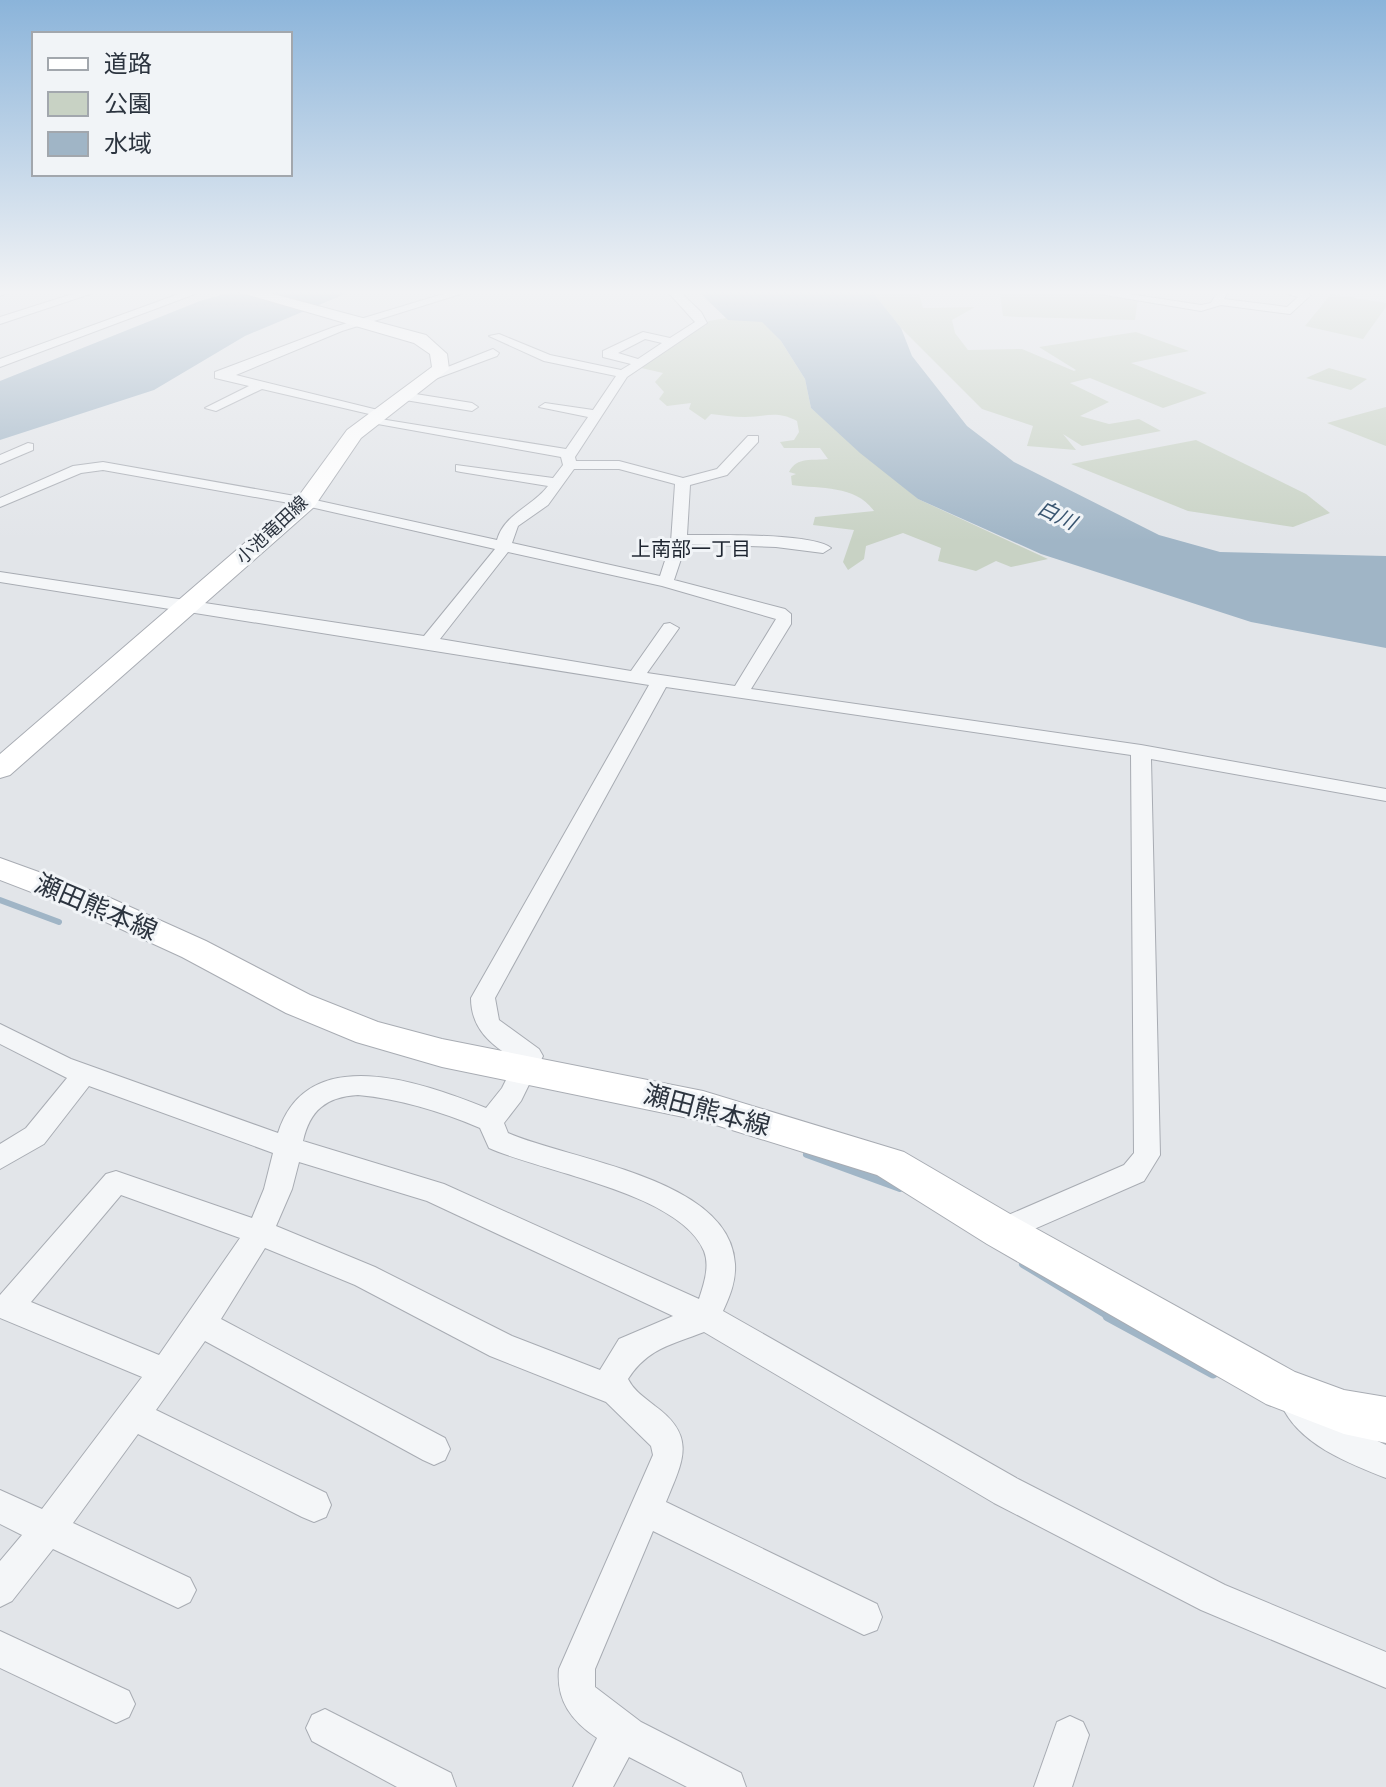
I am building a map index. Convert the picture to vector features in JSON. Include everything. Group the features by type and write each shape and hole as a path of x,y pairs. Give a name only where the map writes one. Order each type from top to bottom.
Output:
{"main road":[{"name":"小池竜田線","path":"0,769 306,502 343,446 372,418 431,376"},
{"name":"瀬田熊本線","path":"0,868 97,905 194,949 298,1004 369,1033 442,1053 703,1106 890,1163 1002,1231 1282,1389 1344,1412 1386,1420"}],"street":[{"path":"223,374 372,418 497,442 570,460 619,465 683,482 722,472 753,439"},
{"path":"431,376 436,374"},
{"path":"428,642 504,547 506,534 516,517 542,503 623,374"},
{"path":"211,408 262,385"},
{"path":"403,396 472,407"},
{"path":"545,407 597,414"},
{"path":"497,442 512,430"},
{"path":"0,460 28,447"},
{"path":"154,475 168,465"},
{"path":"0,503 89,466 306,502 665,582 785,618 740,692"},
{"path":"461,468 556,483"},
{"path":"213,485 228,474"},
{"path":"665,582 676,562 681,539 677,502 683,482"},
{"path":"681,539 823,548"},
{"path":"0,592 8,578 660,681 1141,751 1386,795"},
{"path":"636,677 670,628"},
{"path":"490,1121 501,1110 526,1070 530,1056 490,1030 482,1009 483,998 660,681"},
{"path":"1002,1231 1134,1173 1147,1155 1141,751"},
{"path":"0,1033 62,1066 289,1148 434,1192 706,1317 1034,1506 1213,1598 1386,1670"},
{"path":"0,1158 35,1136 85,1073"},
{"path":"0,1589 165,1372 258,1232 282,1179 289,1132 302,1108 319,1093 341,1085 379,1089 444,1103 490,1121 498,1140 640,1189 698,1221 715,1240 722,1266 720,1281 706,1317 630,1349 612,1377 615,1391"},
{"path":"165,1372 8,1307 116,1182 258,1232 398,1290 501,1346 615,1391 651,1420 669,1442 669,1455 577,1669 576,1685 582,1701 622,1731 727,1787"},
{"path":"200,1323 434,1449"},
{"path":"1282,1389 1326,1433 1386,1462"},
{"path":"133,1415 314,1505"},
{"path":"0,1507 178,1590"},
{"path":"644,1509 864,1617"},
{"path":"0,1649 116,1704"},
{"path":"325,1728 437,1787"},
{"path":"592,1787 622,1731"},
{"path":"1053,1787 1070,1735"}],"green space":[{"path":"662,374 802,374 811,408 918,499 1048,559 1011,567 996,561 976,571 938,561 941,548 903,533 866,546 864,559 848,570 843,562 854,530 813,525 815,517 874,511 848,492 792,485 791,476 796,474 789,472 796,464 806,460 828,459 820,448 784,448 780,442 794,440 799,432 797,421 777,415 745,417 711,414 705,420 689,409 691,403 667,406 659,399 664,392 655,382"},
{"path":"947,374 1160,374 1207,393 1163,408 1090,378 1070,383 1109,402 1080,416 1109,424 1139,419 1161,431 1082,446 1063,434 1076,450 1027,446 1033,426 982,409"},
{"path":"1314,374 1351,374 1367,379 1351,390 1306,378"},
{"path":"1386,407 1386,446 1327,423"},
{"path":"1196,440 1306,494 1330,513 1293,527 1188,511 1071,464"}],"water":[{"path":"17,374 180,374 154,390 0,440 0,381"},
{"name":"白川","path":"802,374 926,374 967,426 1014,462 1159,535 1220,552 1386,556 1386,648 1251,622 1041,554 918,499 860,453 811,408"}],"waterway":[{"path":"0,900 59,922"},
{"path":"807,1154 900,1188"},
{"path":"1023,1264 1112,1318"},
{"path":"1108,1316 1213,1373"}],"district":[{"name":"上南部一丁目","path":"691,549"}]}
